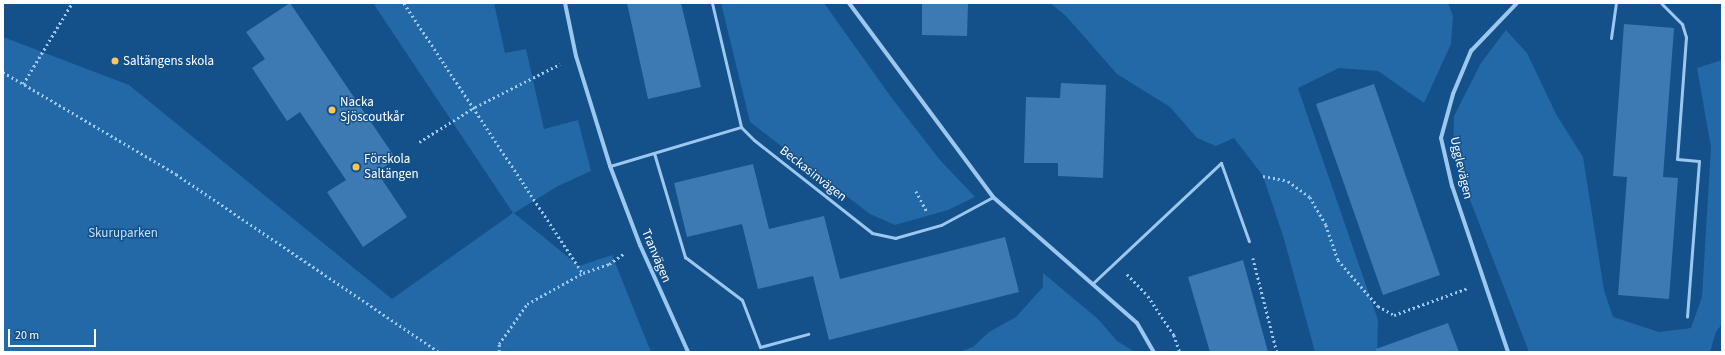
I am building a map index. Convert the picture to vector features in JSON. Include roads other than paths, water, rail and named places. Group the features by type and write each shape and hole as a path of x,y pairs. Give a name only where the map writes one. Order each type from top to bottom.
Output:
{"street":[{"name":"Tranvägen","path":"565,3 576,56 610,166 640,245 688,352"},
{"path":"849,3 993,197 1137,323 1154,352"},
{"name":"Ugglevägen","path":"1508,352 1452,186 1441,138 1453,94 1471,51 1517,3"}],"lane":[{"path":"610,166 741,127 712,3"},
{"path":"1611,38 1616,3"},
{"path":"1661,3 1682,24 1686,37 1677,159 1699,161 1687,317"},
{"name":"Beckasinvägen","path":"741,127 754,140 872,233 895,238 934,227 993,197"},
{"path":"654,153 685,257 742,300 760,347 808,334"},
{"path":"1092,284 1221,163 1249,241"}],"place":[{"name":"Saltängens skola","path":"115,61"},
{"name":"Nacka Sjöscoutkår","path":"332,110"},
{"name":"Förskola Saltängen","path":"356,167"}],"park label":[{"name":"Skuruparken","path":"123,233"}]}
